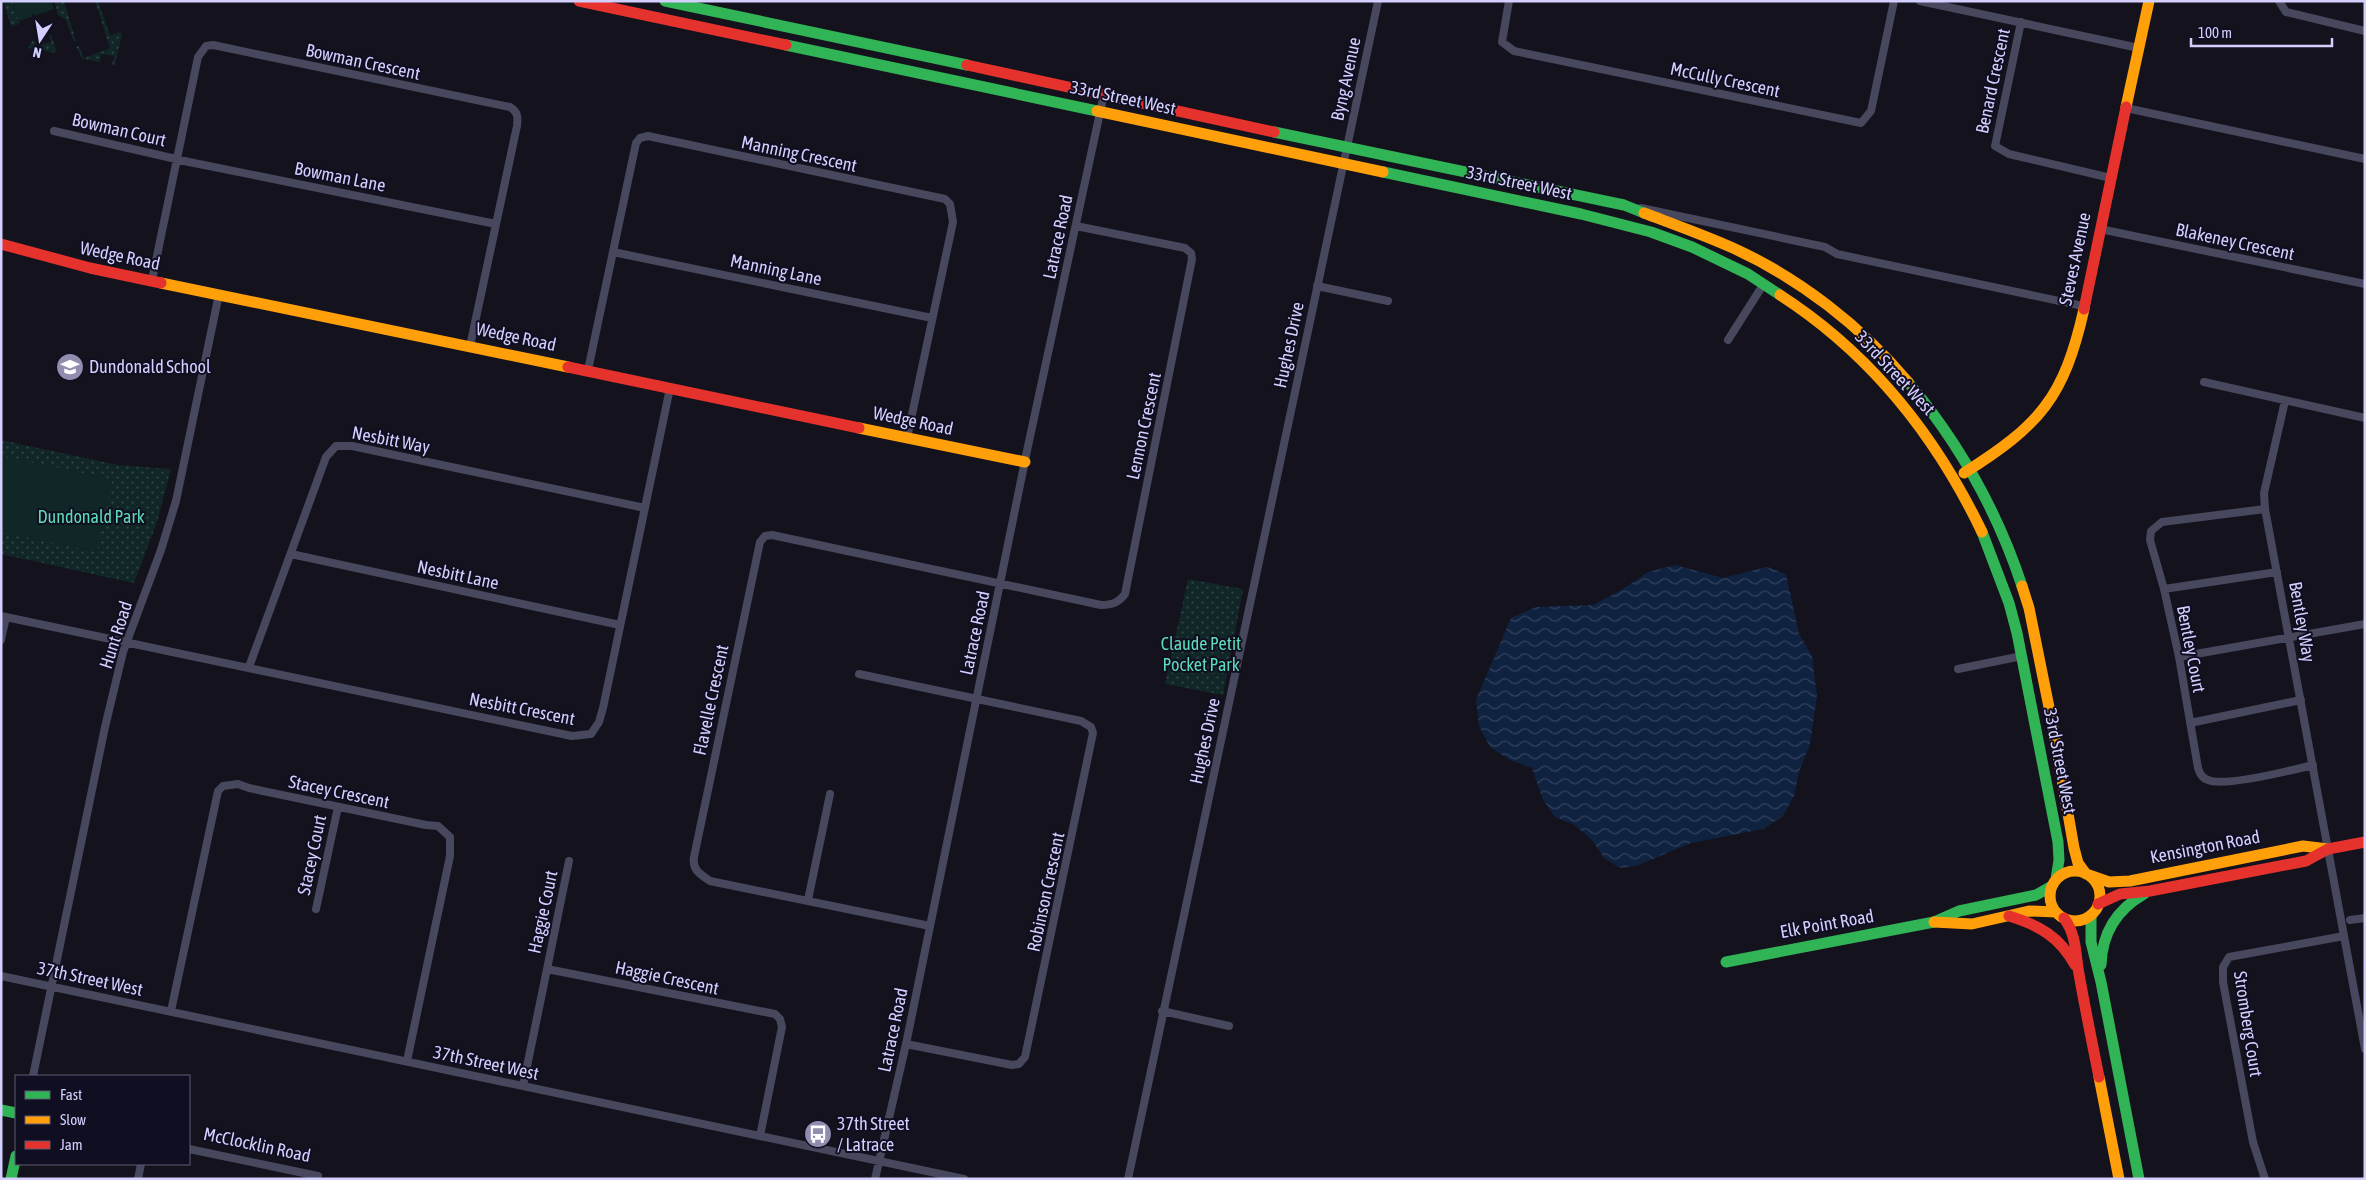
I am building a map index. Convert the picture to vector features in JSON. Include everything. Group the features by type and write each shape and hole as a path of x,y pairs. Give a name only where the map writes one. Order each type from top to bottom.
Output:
{"main road":[{"name":"33rd Street West","path":"579,1 1343,162 1616,222 1691,247 1723,262 1808,314 1836,335 1871,369 1926,430 1956,478 1975,514 2010,603 2059,845 2060,863 2050,900 2060,915 2070,925 2076,938 2078,970 2119,1179"},
{"name":"33rd Street West","path":"666,1 1104,94 1346,148 1624,205 1733,248 1803,288 1840,316 1872,344 1926,404 1970,469 1999,523 2029,608 2052,722 2074,848 2078,863 2097,885 2100,898 2098,904"},
{"name":"Steves Avenue","path":"1956,478 1998,452 2026,430 2045,408 2060,384 2067,366 2083,306 2149,1"},
{"name":"Wedge Road","path":"1,244 37,255 152,280 1025,462"},
{"name":"Kensington Road","path":"2088,874 2109,882 2130,880 2303,846 2328,849 2365,842"},
{"name":"Kensington Road","path":"2098,904 2120,894 2306,861 2328,849"},
{"path":"2054,883 2067,872 2074,871 2088,874"},
{"name":"Elk Point Road","path":"1726,962 1934,922 1959,911 2036,895 2054,883"},
{"path":"2101,982 2102,942 2107,931 2130,901 2150,890"},
{"path":"2098,904 2091,915 2090,935 2101,982 2139,1179"},
{"name":"Elk Point Road","path":"1934,922 1961,926 1986,922 2036,909 2060,915"},
{"path":"2007,915 2034,923 2058,939 2070,954 2078,970"},
{"path":"2060,915 2078,920 2091,915"},
{"path":"1,1110 15,1113"},
{"path":"11,1179 15,1161"}],"street":[{"name":"Byng Avenue","path":"1343,162 1378,1"},
{"name":"McCully Crescent","path":"1509,1 1502,42 1514,51 1861,123 1871,111 1894,1"},
{"path":"1920,1 2138,48"},
{"path":"2279,1 2286,12 2365,30"},
{"name":"Benard Crescent","path":"2021,22 1995,146 2008,154 2111,178"},
{"name":"Bowman Crescent","path":"152,280 198,57 206,46 213,45 510,107 515,110 518,117 517,126 470,346"},
{"name":"Latrace Road","path":"876,1179 906,1044 1025,462 1104,94"},
{"path":"2126,108 2365,159"},
{"name":"Bowman Court","path":"54,131 178,159"},
{"name":"Manning Crescent","path":"588,370 636,143 640,138 648,136 945,199 950,204 953,222 907,438"},
{"name":"Bowman Lane","path":"178,159 496,224"},
{"name":"Hughes Drive","path":"1128,1179 1343,162"},
{"name":"33rd Street West","path":"1624,205 1824,247 1837,254 2083,306"},
{"name":"Lennon Crescent","path":"1001,584 1101,605 1115,604 1125,594 1192,259 1190,252 1185,248 1076,226"},
{"name":"Blakeney Crescent","path":"2100,229 2365,284"},
{"name":"Manning Lane","path":"613,252 932,318"},
{"path":"1728,340 1763,285"},
{"path":"1317,286 1388,301"},
{"name":"Hunt Road","path":"33,1075 106,727 127,642 164,542 176,501 219,294"},
{"path":"2204,382 2365,418"},
{"name":"Nesbitt Crescent","path":"4,617 572,736 591,734 599,722 670,388"},
{"name":"Bentley Way","path":"2284,401 2264,494 2265,509 2328,849"},
{"name":"Nesbitt Way","path":"249,667 326,457 336,446 352,446 645,508"},
{"name":"Bentley Court","path":"2265,509 2166,521 2151,531 2150,540 2180,657 2198,768 2207,780 2224,782 2313,765"},
{"name":"Flavelle Crescent","path":"930,926 710,881 696,871 693,865 760,542 764,536 772,534 1001,584"},
{"name":"Nesbitt Lane","path":"291,554 620,625"},
{"path":"2164,589 2278,572"},
{"path":"1,640 4,617"},
{"path":"2180,657 2365,624"},
{"path":"1958,669 2022,656"},
{"path":"859,674 976,698"},
{"name":"Robinson Crescent","path":"906,1044 1012,1065 1019,1064 1025,1058 1093,739 1092,727 1081,720 976,698"},
{"path":"2190,723 2301,700"},
{"name":"Stacey Crescent","path":"171,1011 218,791 223,786 238,784 338,807 438,826 450,836 450,856 407,1061"},
{"path":"808,900 830,794"},
{"name":"Stacey Court","path":"316,908 338,807"},
{"path":"2328,849 2365,1049"},
{"name":"Haggie Court","path":"547,969 569,861"},
{"path":"2350,920 2365,918"},
{"name":"Stromberg Court","path":"2265,1179 2248,1116 2222,974 2223,967 2229,957 2344,936"},
{"path":"522,1086 547,969"},
{"name":"Haggie Crescent","path":"547,969 774,1014 780,1019 782,1027 760,1136"},
{"name":"37th Street West","path":"1,976 964,1179"},
{"path":"1162,1011 1229,1026"},
{"name":"McClocklin Road","path":"190,1149 318,1176"},
{"path":"138,1179 141,1165"}],"green space":[{"path":"3,1 12,1 20,24 11,26"},
{"path":"12,1 51,1 54,9 19,21"},
{"path":"54,1 64,1 76,41 74,42 66,20 58,15"},
{"path":"95,1 98,1 110,35 120,32 122,34 115,65 112,65 114,56 101,54 100,62 82,59 76,46 79,46 84,58 110,48"},
{"path":"51,34 57,53 28,48 33,40 37,46 51,42 49,36"},
{"name":"Dundonald Park","path":"1,440 118,465 171,469 157,522 134,583 1,554"},
{"path":"1,456 112,479 97,552 1,532"},
{"name":"Claude Petit Pocket Park","path":"1188,579 1243,589 1223,695 1165,684"}],"water":[{"path":"1675,565 1723,578 1767,567 1786,574 1799,634 1812,656 1817,696 1810,744 1799,772 1794,796 1783,816 1763,829 1691,843 1636,866 1620,868 1604,858 1592,840 1573,824 1555,817 1543,800 1532,768 1510,760 1490,747 1479,726 1476,700 1511,618 1536,607 1593,605 1623,589 1648,572"}],"traffic: fast":[{"path":"665,1 967,65"},
{"path":"786,45 1097,111"},
{"path":"1274,132 1624,205 1644,213"},
{"path":"1383,172 1581,214 1651,232 1692,247 1748,274 1780,295"},
{"path":"1908,382 1944,429 1975,478 2001,531 2022,586"},
{"path":"1982,532 2009,603 2017,633 2058,842 2059,860 2056,879"},
{"path":"1726,962 1934,922 1959,911 2036,895 2052,886"},
{"path":"2101,965 2104,943 2112,924 2126,907 2144,894"},
{"path":"2091,915 2091,942 2101,982 2139,1179"},
{"path":"1,1110 15,1113"},
{"path":"11,1179 15,1161"}],"traffic: slow":[{"path":"2126,107 2149,1"},
{"path":"1097,111 1383,172"},
{"path":"1644,213 1733,248 1782,274 1828,305 1890,361 1908,382"},
{"path":"161,283 568,367"},
{"path":"1780,295 1813,318 1843,343 1898,399 1944,463 1982,532"},
{"path":"1964,473 2012,440 2045,406 2068,365 2084,309"},
{"path":"859,428 1025,462"},
{"path":"2022,586 2029,608 2052,722 2074,848 2078,863 2086,874"},
{"path":"2089,875 2109,882 2130,881 2303,846 2328,849"},
{"path":"2075,871 2084,873 2095,882 2100,896 2098,905 2089,916 2075,921 2066,919 2055,910 2050,896 2052,887 2061,876 2075,871"},
{"path":"1934,922 1972,924 2029,911 2056,912"},
{"path":"2099,1077 2119,1179"}],"traffic: jam":[{"path":"579,1 786,45"},
{"path":"967,65 1274,132"},
{"path":"2084,309 2126,107"},
{"path":"1,244 90,268 161,283"},
{"path":"568,367 859,428"},
{"path":"2098,904 2120,894 2150,891 2306,861 2328,849 2365,842"},
{"path":"2009,916 2048,933 2063,947 2075,965"},
{"path":"2064,918 2073,938 2099,1077"}],"place":[{"name":"Dundonald School","path":"70,367"},
{"name":"37th Street / Latrace","path":"818,1134"}]}
